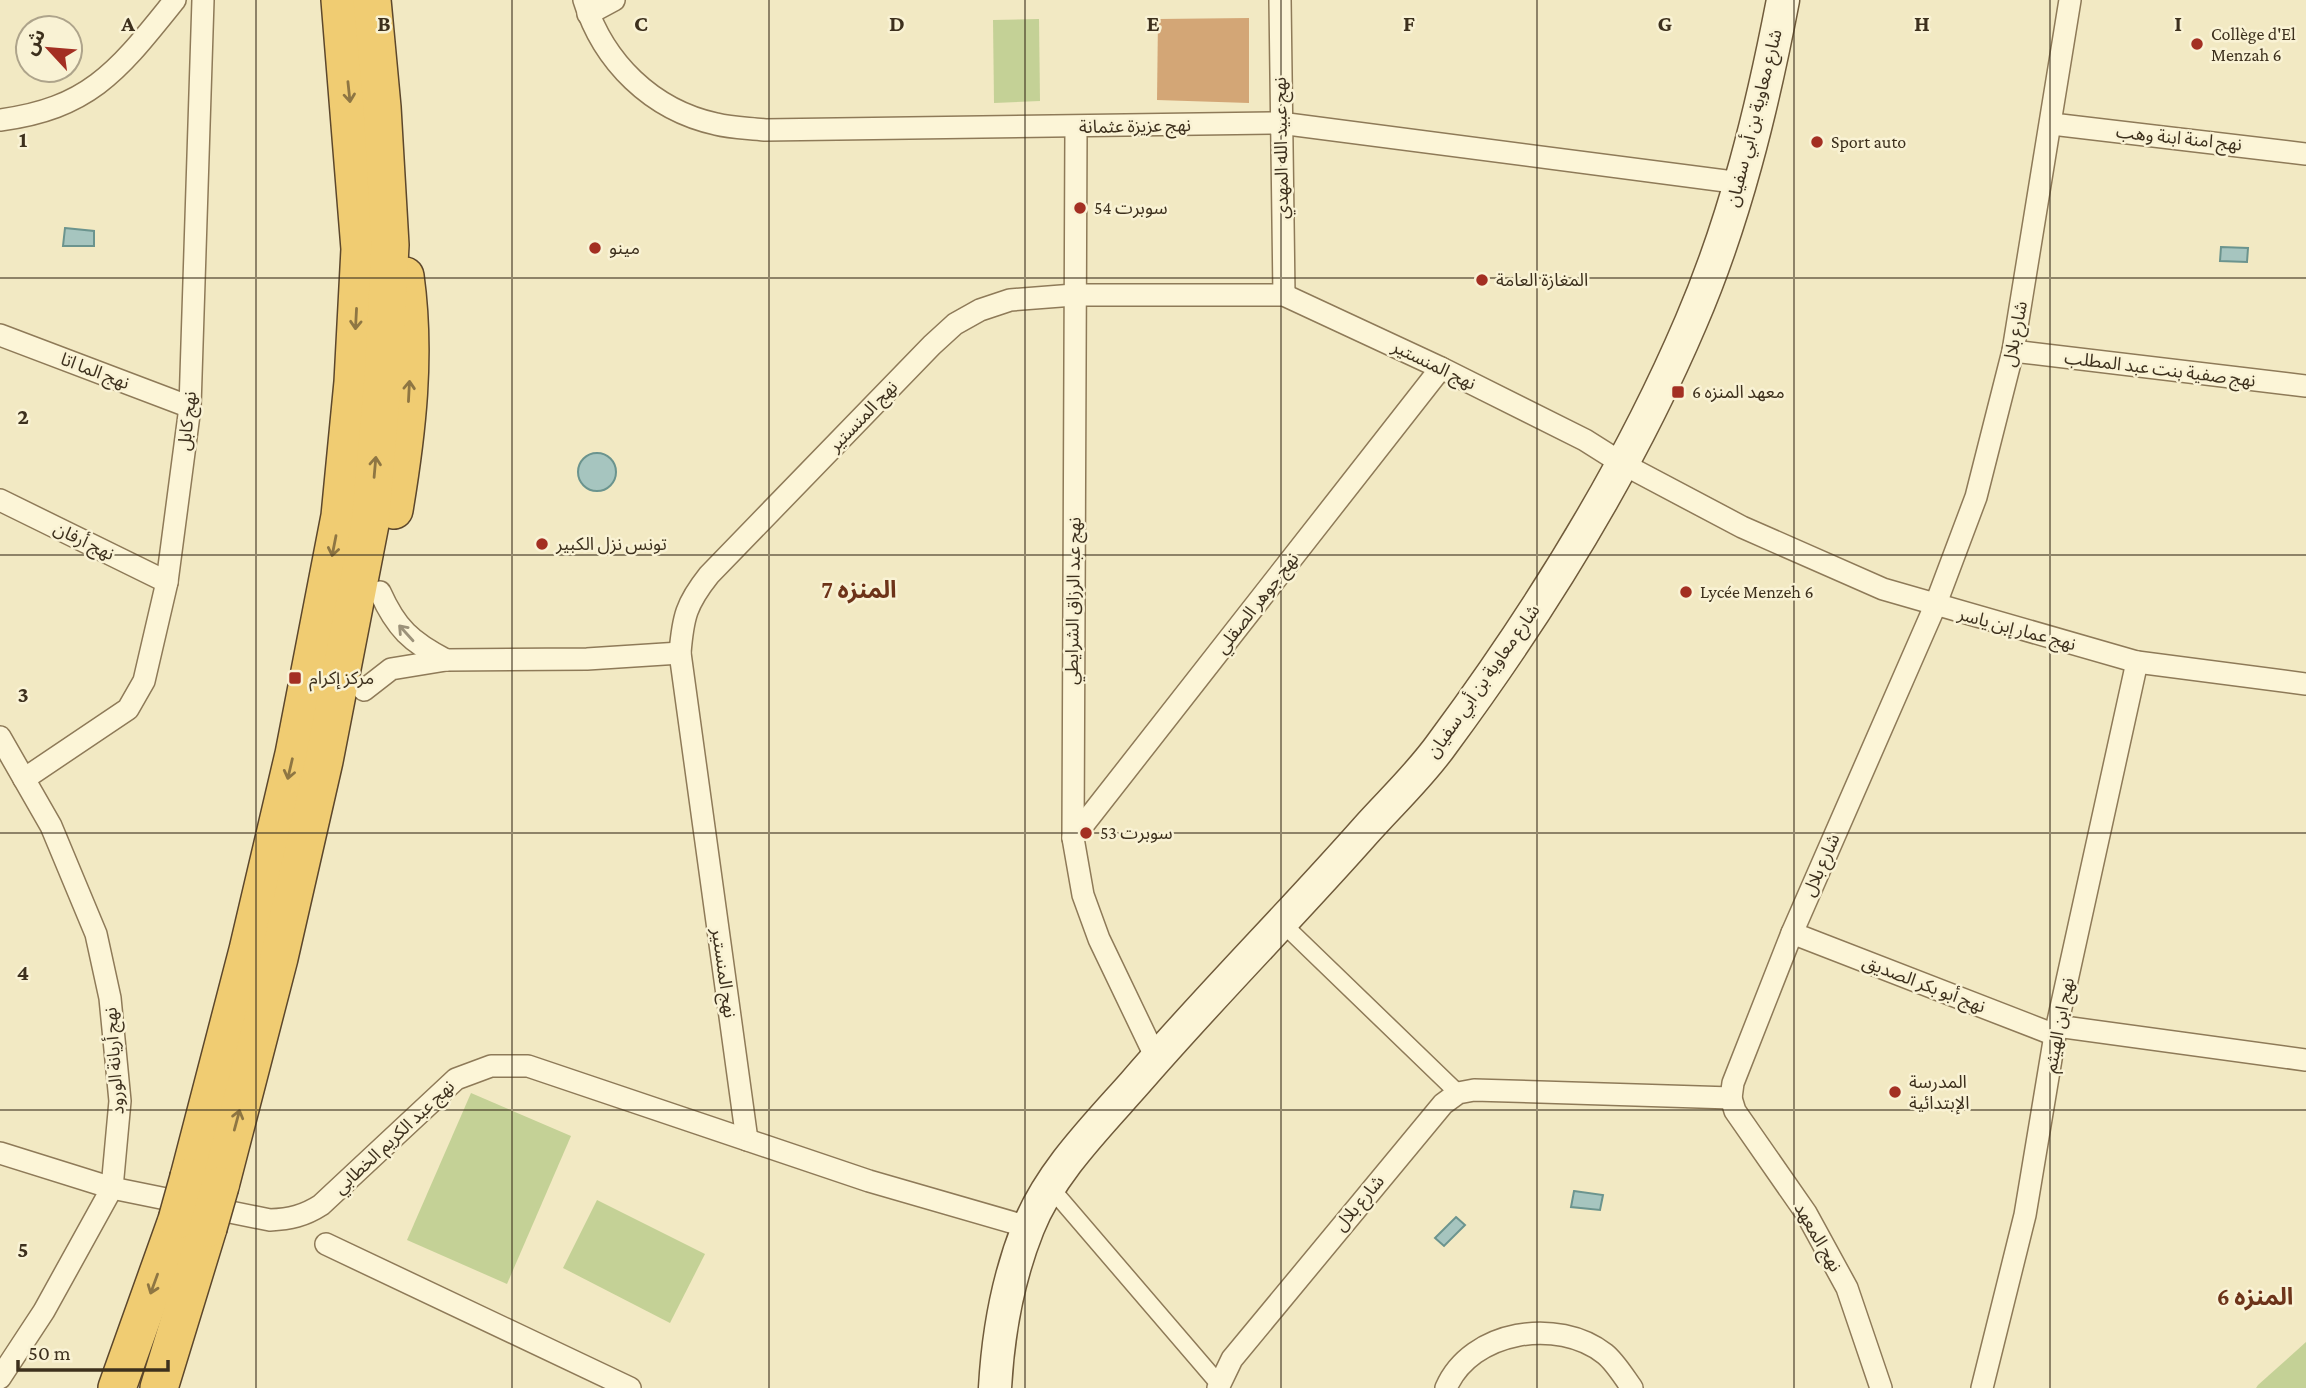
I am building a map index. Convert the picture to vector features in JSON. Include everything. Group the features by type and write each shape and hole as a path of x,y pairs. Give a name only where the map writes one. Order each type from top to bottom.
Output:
{"highway":[{"path":"334,0 362,55"},
{"path":"159,1388 192,1224 204,1181 279,958 364,690 406,434 412,327 382,107 340,0"},
{"path":"204,1181 291,767 340,516 353,382 360,249 362,55 372,0"},
{"path":"362,55 378,0"},
{"path":"279,958 324,761 370,524 383,378 390,245 382,107"},
{"path":"117,1388 192,1224"}],"main road":[{"name":"شارع معاوية بن أبي سفيان","path":"995,1388 997,1352 1009,1289 1028,1227 1050,1188 1078,1147 1156,1058 1283,924 1440,748 1530,618 1623,464 1692,320 1741,183 1783,0"}],"street":[{"path":"0,120 37,116 65,106 91,90 120,67 175,0"},
{"name":"نهج كابل","path":"24,779 128,709 145,681 167,582 190,407 203,0"},
{"path":"586,7 614,0"},
{"name":"نهج عبيد الله المهدي","path":"1280,0 1284,295"},
{"name":"شارع بلال","path":"1731,1098 1733,1083 1792,933 1934,606 1976,497 2013,351 2052,124 2070,0"},
{"name":"نهج عزيزة عثمانة","path":"586,7 602,44 620,67 651,96 682,114 716,124 765,130 1076,128 1280,123 1741,183"},
{"name":"نهج امنة ابنة وهب","path":"2052,124 2306,154"},
{"name":"نهج عبد الرزاق الشرايطي","path":"1076,128 1073,838 1083,895 1098,939 1156,1058"},
{"name":"نهج المنستير","path":"747,1140 680,653 682,617 692,597 709,575 955,324 980,310 1010,300 1074,295 1284,295 1441,368 1585,440 1623,464"},
{"name":"نهج الما اتا","path":"0,335 190,407"},
{"name":"نهج صفية بنت عبد المطلب","path":"2013,351 2306,386"},
{"name":"نهج جوهر الصقلي","path":"1073,838 1441,368"},
{"name":"نهج عمار إبن ياسر","path":"1623,464 1742,527 1883,589 1934,606 2137,662 2306,684"},
{"name":"نهج أرفان","path":"0,500 167,582"},
{"path":"380,592 401,629 417,646 446,660"},
{"path":"364,690 391,669 446,660 587,659 680,653"},
{"name":"نهج ابن الهيثم","path":"1982,1388 2025,1215 2056,1031 2137,662"},
{"name":"نهج أريانة الورود","path":"0,737 71,869 96,934 110,998 120,1101 112,1188 44,1311 0,1378"},
{"path":"1283,924 1458,1093 1475,1090 1731,1098"},
{"name":"نهج أبو بكر الصديق","path":"1792,933 2056,1031 2306,1060"},
{"name":"نهج عبد الكريم الخطابي","path":"0,1153 112,1188 270,1220 306,1215 321,1205 456,1079 491,1066 528,1066 869,1181 1028,1227"},
{"name":"شارع بلال","path":"1218,1386 1232,1359 1338,1227 1443,1104 1458,1093"},
{"name":"نهج المعهد","path":"1731,1098 1735,1111 1806,1213 1847,1288 1881,1388"},
{"path":"1050,1188 1218,1386"},
{"path":"326,1244 630,1388"},
{"path":"1446,1388 1473,1354 1504,1339 1542,1331 1573,1337 1605,1354 1632,1388"}],"green space":[{"path":"1039,19 1040,101 994,103 993,20"},
{"path":"471,1093 571,1136 507,1284 407,1240"},
{"path":"597,1200 705,1254 670,1323 563,1268"},
{"path":"2306,1342 2306,1388 2256,1388 2258,1385"}],"water":[{"path":"65,228 94,231 94,246 63,246"},
{"path":"2221,247 2248,248 2247,262 2220,261"},
{"path":"597,453 610,459 616,472 610,485 597,491 584,485 578,472 584,459"},
{"path":"1574,1191 1603,1195 1600,1210 1571,1207"},
{"path":"1456,1217 1465,1225 1444,1246 1435,1238"}],"building":[{"path":"1249,18 1249,103 1157,100 1158,19"}],"place":[{"name":"Collège d'El Menzah 6","path":"2197,44"},
{"name":"Sport auto","path":"1817,142"},
{"name":"سوبرت 54","path":"1080,208"},
{"name":"مينو","path":"595,248"},
{"name":"المغازة العامة","path":"1482,280"},
{"name":"معهد المنزه 6","path":"1678,392"},
{"name":"تونس نزل الكبير","path":"542,544"},
{"name":"Lycée Menzeh 6","path":"1686,592"},
{"name":"مركز إكرام","path":"295,678"},
{"name":"سوبرت 53","path":"1086,833"},
{"name":"المدرسة الإبتدائية","path":"1895,1092"}],"district":[{"name":"المنزه 7","path":"859,590"},
{"name":"المنزه 6","path":"2255,1297"}]}
